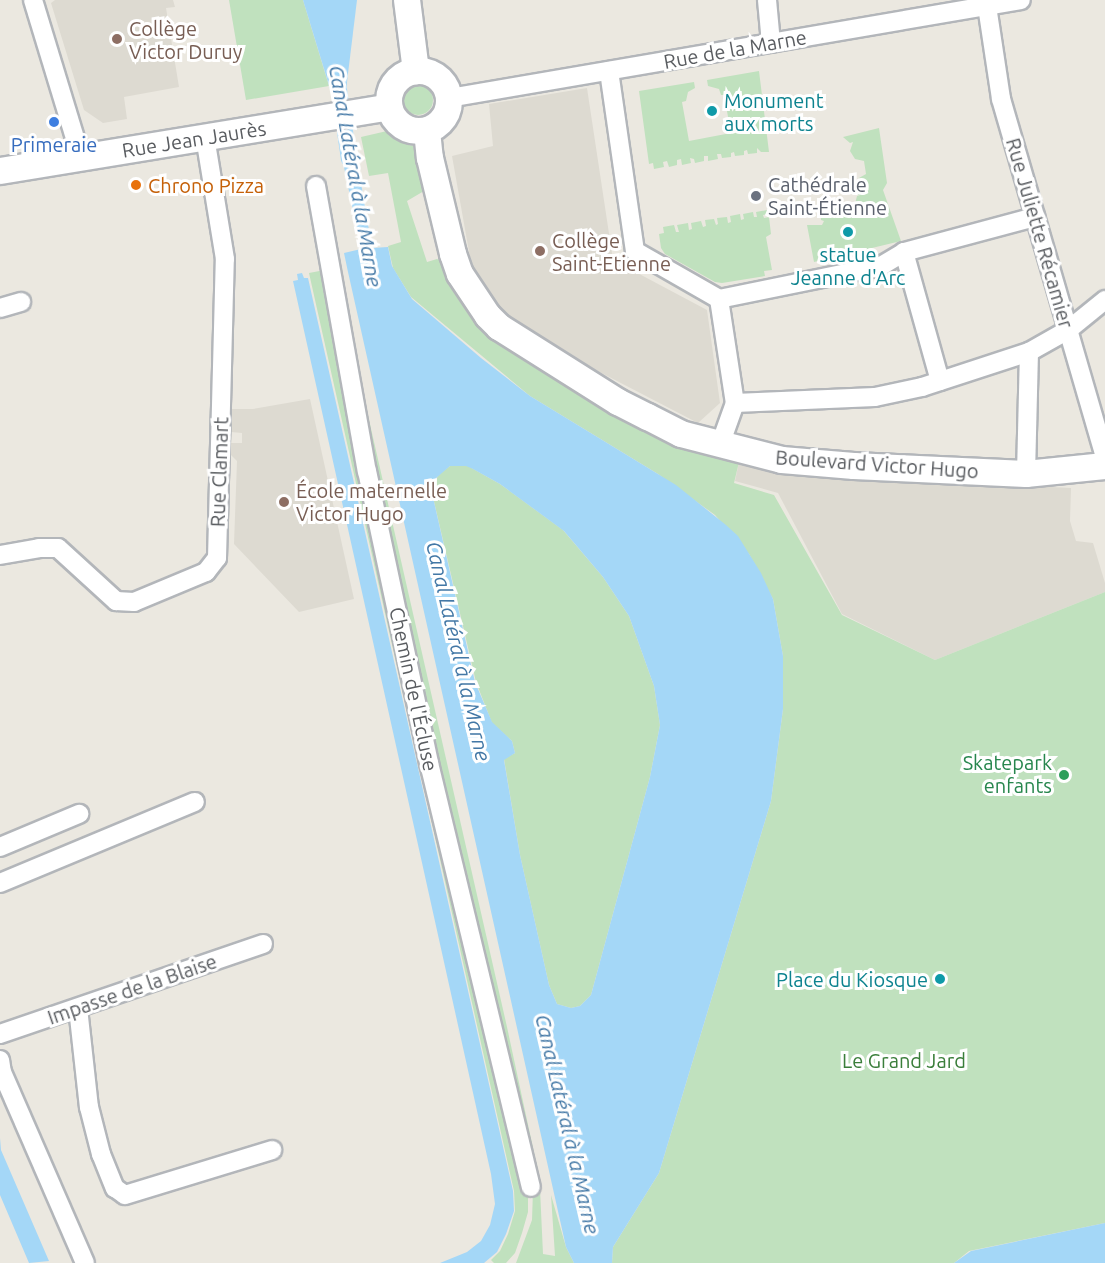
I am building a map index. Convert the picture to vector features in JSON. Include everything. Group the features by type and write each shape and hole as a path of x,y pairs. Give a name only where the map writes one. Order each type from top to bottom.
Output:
{"main road":[{"path":"407,0 416,71"},
{"path":"416,71 435,75 447,89 449,98 449,107 442,122 427,131 418,132 402,126 391,114 381,108 398,79 416,71"},
{"name":"Rue Jean Jaurès","path":"0,171 381,108"},
{"name":"Boulevard Victor Hugo","path":"427,131 430,158 453,254 460,274 488,316 499,327 618,402 681,434 782,460 854,466 1026,474 1105,466"}],"street":[{"path":"33,0 81,158"},
{"path":"767,0 771,43"},
{"name":"Rue de la Marne","path":"449,98 978,5 1021,0"},
{"name":"Rue Juliette Récamier","path":"978,5 1000,99 1105,456"},
{"path":"609,71 635,251 719,299 881,266 904,252 1035,217"},
{"name":"Rue Clamart","path":"0,555 39,548 58,548 116,601 134,602 206,572 217,558 225,259 206,137"},
{"name":"Chemin de l'Écluse","path":"316,186 367,471 427,751 531,1187"},
{"path":"904,252 940,381"},
{"path":"719,299 735,403 720,445"},
{"path":"735,403 875,397 922,387 1029,352 1068,330 1105,300"},
{"path":"0,308 21,302"},
{"path":"1026,474 1029,352"},
{"path":"0,883 195,802"},
{"path":"0,847 79,814"},
{"name":"Impasse de la Blaise","path":"0,1035 263,944"},
{"path":"78,1008 89,1107 101,1154 115,1188 125,1196 272,1150"},
{"path":"0,1060 2,1072 85,1263"}],"shaded area":[{"name":"Collège Victor Duruy","path":"55,0 173,0 175,7 166,8 179,87 124,97 127,119 103,123 84,110 51,3"},
{"name":"Collège Saint-Etienne","path":"587,88 613,260 707,310 720,403 698,423 590,367 501,311 471,263 452,156 493,146 489,104"},
{"name":"École maternelle Victor Hugo","path":"310,399 354,599 299,612 234,544 237,461 230,454 230,443 242,443 242,433 231,432 231,409 253,409"},
{"path":"739,462 783,473 1071,488 1070,521 1076,541 1093,543 1105,583 1105,592 935,660 842,614 778,493 735,481"}],"green space":[{"path":"229,0 303,0 329,86 246,100"},
{"path":"759,71 769,152 761,152 757,148 757,153 748,154 747,150 744,151 744,155 735,156 734,152 731,153 731,157 722,158 721,154 717,154 718,159 708,161 708,156 704,156 704,161 695,163 694,159 690,158 691,163 682,165 681,159 677,160 677,165 669,167 667,161 663,162 664,167 654,169 653,163 649,164 639,91 694,82 695,88 688,92 686,101 682,102 689,141 731,133 724,95 721,95 719,89 708,86 707,80"},
{"path":"418,85 429,89 433,100 429,111 418,115 407,111 403,100 407,89"},
{"path":"879,128 887,183 883,190 901,241 814,262 807,225 822,225 824,221 821,220 820,209 855,204 857,196 860,195 857,194 859,178 866,174 864,161 855,159 850,151 853,142 850,143 843,137"},
{"name":"Le Grand Jard","path":"387,131 400,142 413,146 424,191 407,201 427,262 437,259 458,269 498,326 739,462 734,483 774,495 842,615 935,660 1105,592 1105,1223 969,1251 954,1263 612,1263 613,1247 659,1173 771,801 783,709 783,656 773,599 749,554 715,515 658,474 530,396 411,297 393,268 388,246 401,242 388,173 369,176 361,137"},
{"path":"767,210 768,214 763,215 764,218 769,217 771,234 766,237 772,270 764,271 765,276 722,283 715,282 665,254 661,248 659,234 664,233 663,227 674,225 676,232 679,232 677,225 688,223 689,230 692,229 691,223 701,221 703,227 706,226 705,220 714,219 716,225 718,224 717,218 727,217 728,223 731,222 730,216 740,214 741,220 744,219 743,214 753,212 754,217 757,217 756,212"},
{"path":"330,269 528,1191 528,1212 522,1233 515,1253 506,1263 494,1263 491,1260 500,1251 508,1234 515,1211 514,1191 309,273"},
{"path":"342,301 541,1185 534,1185 449,839"},
{"path":"450,466 468,466 500,484 563,530 603,577 629,616 654,686 660,725 650,777 591,995 580,1006 571,1008 557,1004 549,985 520,855 504,759 515,753 512,741 492,723 476,682 432,493 438,475"},
{"path":"540,1189 543,1254 555,1256 551,1195 566,1247 574,1263 516,1263 532,1220 533,1190"}],"water":[{"path":"303,0 357,0 346,90 331,92"},
{"path":"353,136 372,248 388,247 392,266 412,299 530,396 676,485 726,525 738,536 761,573 773,599 783,656 783,709 771,801 659,1173 613,1247 612,1263 574,1263 566,1247 344,253 361,249 338,138","holes":["450,466 466,466 500,484 564,531 603,577 629,616 654,686 660,725 650,777 591,995 580,1006 571,1008 557,1004 549,985 520,855 504,760 515,753 512,741 492,722 475,682 432,493 435,479"]},
{"path":"302,273 304,278 308,278 513,1191 514,1211 506,1234 497,1252 484,1263 440,1263 467,1252 481,1241 490,1225 495,1204 491,1174 293,281 298,280 297,274"},
{"path":"0,1138 1,1150 49,1261 29,1263 0,1195"},
{"path":"1105,1223 1105,1263 954,1263 971,1251"}],"waterway":[{"name":"Canal Latéral à la Marne","path":"336,69 349,159"}],"place":[{"name":"Collège Victor Duruy","path":"117,39"},
{"name":"Monument aux morts","path":"712,111"},
{"name":"Primeraie","path":"54,122"},
{"name":"Chrono Pizza","path":"136,185"},
{"name":"Cathédrale Saint-Étienne","path":"756,196"},
{"name":"statue Jeanne d'Arc","path":"848,232"},
{"name":"Collège Saint-Etienne","path":"540,251"},
{"name":"École maternelle Victor Hugo","path":"284,502"},
{"name":"Skatepark enfants","path":"1064,775"},
{"name":"Place du Kiosque","path":"940,979"}]}
